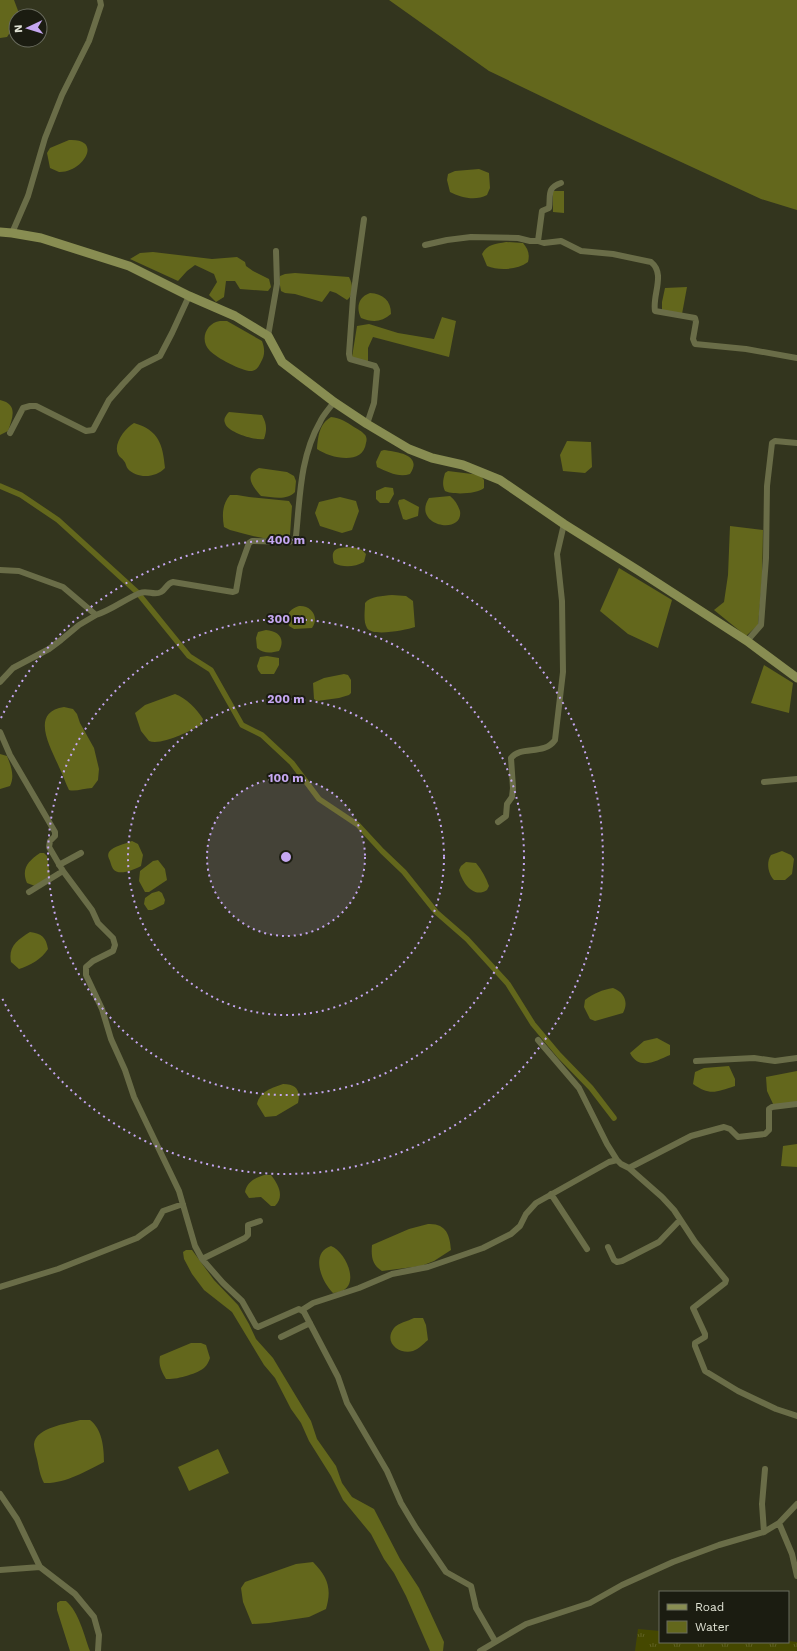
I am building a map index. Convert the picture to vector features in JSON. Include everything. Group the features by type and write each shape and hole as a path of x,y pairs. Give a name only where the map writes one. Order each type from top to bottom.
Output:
{"main road":[{"path":"0,232 42,238 129,266 189,296 234,316 268,336 282,362 334,402 367,424 409,449 432,458 463,465 500,480 564,524 639,570 747,641 797,678"}],"street":[{"path":"12,233 28,196 45,138 62,96 89,42 101,5 100,0"},
{"path":"538,241 542,212 549,208 551,189 553,186 561,183"},
{"path":"364,219 353,298 349,354 350,359 375,366 377,370 374,403 367,424"},
{"path":"425,245 471,237 518,238 544,243 561,241 581,251 613,254 651,262 656,265 658,274 655,311 695,318 696,322 692,339 695,344 746,349 797,358"},
{"path":"268,336 277,284 276,251"},
{"path":"10,433 23,408 30,406 43,409 86,431 93,430 109,400 123,384 140,366 160,356 172,334 189,296"},
{"path":"0,682 13,668 49,649 79,625 142,592 155,594 163,591 170,583 173,582 233,592 236,591 240,568 249,543 289,542 295,540 302,477 309,447 320,422 334,402"},
{"path":"747,641 761,625 766,558 767,486 772,443 775,441 797,443"},
{"path":"498,822 506,816 507,804 512,797 512,758 517,753 548,748 555,740 563,672 562,601 558,554 564,524"},
{"path":"0,570 19,571 63,587 96,615"},
{"path":"0,732 10,755 55,832 55,836 50,841 49,847 61,868 92,910 98,923 113,938 115,945 113,951 93,961 86,967 86,975 104,1015 111,1039 125,1070 134,1097 160,1154 171,1172 183,1204 195,1246 202,1260 242,1301 256,1326 258,1327 300,1309 302,1310 314,1303 359,1288 392,1274 428,1267 483,1248 511,1234 520,1226 526,1214 536,1203 591,1171 609,1162 617,1160"},
{"path":"764,782 797,780"},
{"path":"29,892 81,853"},
{"path":"538,1040 579,1088 607,1144 617,1160 629,1168 662,1197 674,1210 695,1242 726,1280 726,1283 693,1308 705,1334 705,1337 696,1343 695,1346 705,1371 738,1391 776,1410 797,1416"},
{"path":"696,1061 754,1058 775,1061 797,1058"},
{"path":"629,1168 691,1136 724,1127 741,1138 765,1134 769,1130 769,1109 772,1107 797,1104"},
{"path":"551,1194 587,1249"},
{"path":"0,1287 58,1269 137,1238 155,1225 163,1211 183,1204"},
{"path":"608,1247 614,1260 617,1262 622,1261 659,1242 680,1220"},
{"path":"202,1260 245,1238 248,1235 248,1225 260,1221"},
{"path":"302,1310 338,1377 347,1403 387,1471 401,1503 446,1572 471,1586 476,1608 495,1641"},
{"path":"281,1337 310,1324"},
{"path":"764,1532 762,1504 765,1469"},
{"path":"0,1494 17,1519 40,1567 75,1594 94,1617 99,1635 98,1651"},
{"path":"480,1651 526,1624 590,1603 622,1585 673,1562 719,1545 764,1532 779,1522 797,1504"},
{"path":"779,1522 792,1554 797,1576"},
{"path":"0,1570 40,1567"}],"green space":[{"path":"638,1629 659,1631 659,1643 797,1642 797,1651 635,1651"}],"water":[{"path":"0,0 14,0 17,8 8,8 8,36 0,38"},
{"path":"389,0 797,0 797,210 761,199 489,71"},
{"path":"69,140 80,141 86,144 88,150 82,162 68,171 59,172 50,168 47,153 50,148"},
{"path":"479,169 489,173 490,188 487,195 478,198 468,198 450,192 447,180 448,174 455,171"},
{"path":"553,191 564,191 564,213 553,212"},
{"path":"506,242 523,243 528,252 528,262 519,267 508,269 497,269 487,266 482,254 486,248"},
{"path":"153,252 212,259 237,257 245,262 246,266 253,271 269,279 271,287 268,291 240,289 235,281 226,281 224,297 216,302 209,295 217,282 214,274 195,265 178,281 130,259 140,253"},
{"path":"295,273 349,277 352,286 351,295 347,300 330,291 322,302 281,291 279,280 280,276"},
{"path":"687,287 682,314 662,311 665,288"},
{"path":"370,293 382,296 388,301 391,314 384,319 377,321 369,321 361,318 358,307 359,303 363,297"},
{"path":"442,317 456,321 449,357 373,337 368,348 368,362 352,357 357,326 369,324 398,333 434,339"},
{"path":"220,321 227,321 262,341 264,354 258,368 248,371 224,361 210,351 205,342 206,333 211,325"},
{"path":"0,400 10,405 13,412 8,431 0,435"},
{"path":"229,412 262,415 266,427 264,439 254,439 231,430 224,422 225,417"},
{"path":"331,417 346,422 361,431 366,436 367,441 364,450 359,455 345,458 337,457 317,449 322,427"},
{"path":"134,423 142,426 154,434 161,446 165,468 157,474 141,476 136,474 128,469 125,462 118,455 118,441 124,432"},
{"path":"567,441 591,442 592,467 585,473 563,471 560,455"},
{"path":"384,450 402,453 411,459 413,468 410,474 398,475 377,467 376,462 381,451"},
{"path":"259,468 287,472 294,476 296,481 295,492 288,497 274,498 261,496 255,489 250,478 251,474"},
{"path":"448,471 480,475 484,480 484,488 476,492 465,493 445,491 443,487 443,480 445,473"},
{"path":"385,487 393,488 394,494 389,503 380,503 376,499 376,491"},
{"path":"230,495 289,501 292,506 290,535 284,538 269,539 230,530 224,527 223,510 225,502"},
{"path":"450,496 455,501 460,511 459,519 454,523 447,525 432,521 427,515 425,508 429,498"},
{"path":"340,497 356,501 359,511 352,530 342,533 320,526 315,513 319,502"},
{"path":"404,499 419,507 418,516 406,520 403,519 398,503 399,500"},
{"path":"730,526 763,530 762,581 758,625 746,636 714,610 724,602 728,575"},
{"path":"353,547 362,550 366,554 364,562 349,566 341,566 334,563 334,551 340,548"},
{"path":"619,568 672,600 658,648 628,634 600,611"},
{"path":"392,595 406,596 413,601 415,627 390,632 370,631 365,622 365,603 373,598"},
{"path":"299,606 307,607 313,612 315,620 312,628 294,629 289,626 288,616 290,611"},
{"path":"266,630 274,632 280,636 282,642 279,651 268,652 257,648 256,638 258,632"},
{"path":"267,656 279,658 279,665 274,674 261,674 258,670 257,666 260,657"},
{"path":"764,665 793,683 789,713 751,703"},
{"path":"344,674 348,675 351,680 351,693 349,695 317,701 314,699 313,683 324,678"},
{"path":"175,694 187,701 198,711 203,719 201,725 168,740 154,742 149,741 141,731 135,713 145,705"},
{"path":"64,707 73,709 77,714 80,723 94,748 99,769 98,780 92,788 74,791 69,790 51,750 45,732 47,716 53,710"},
{"path":"0,754 7,756 11,767 12,778 10,786 0,789"},
{"path":"132,841 138,844 143,855 141,866 128,871 117,872 114,870 108,856 109,852 116,847"},
{"path":"782,851 791,855 794,859 792,874 785,880 774,880 769,871 769,858 771,855"},
{"path":"40,853 44,853 47,856 50,876 35,886 27,883 25,878 25,869 29,862"},
{"path":"158,860 165,869 167,880 149,892 145,892 139,881 140,871 153,861"},
{"path":"466,862 476,863 484,874 489,886 487,890 482,892 473,891 465,884 459,870"},
{"path":"159,891 162,893 165,900 164,904 152,910 148,910 144,904 145,898 152,893"},
{"path":"30,932 43,937 48,949 35,962 19,969 11,962 10,957 12,948 17,941"},
{"path":"613,988 623,995 626,1005 623,1013 595,1021 590,1019 584,1007 585,1000 598,992"},
{"path":"657,1038 670,1045 670,1055 654,1062 643,1063 638,1062 630,1053 644,1041"},
{"path":"729,1066 735,1079 735,1086 713,1092 699,1088 693,1084 695,1072 704,1068"},
{"path":"797,1071 797,1102 774,1106 767,1091 766,1077"},
{"path":"283,1084 291,1085 298,1091 298,1103 276,1116 265,1117 257,1104 261,1096 267,1091"},
{"path":"797,1144 797,1167 781,1166 783,1146"},
{"path":"264,1175 271,1175 278,1186 280,1198 275,1206 271,1206 261,1197 249,1198 245,1192 252,1181"},
{"path":"434,1224 446,1231 450,1239 451,1250 434,1261 421,1266 382,1271 376,1266 372,1256 372,1245 409,1229"},
{"path":"331,1246 342,1256 350,1271 348,1286 342,1291 333,1293 325,1282 319,1261 325,1250"},
{"path":"186,1250 192,1250 214,1280 238,1305 256,1339 273,1358 311,1421 317,1439 336,1466 342,1483 352,1497 374,1509 400,1559 419,1588 444,1642 443,1651 430,1651 406,1596 371,1534 343,1500 331,1476 309,1441 301,1423 291,1409 275,1378 264,1365 232,1312 204,1290 192,1274 184,1259 183,1252"},
{"path":"414,1318 423,1318 426,1325 428,1340 413,1351 408,1352 398,1349 391,1342 391,1333 398,1325"},
{"path":"191,1343 201,1343 206,1345 210,1358 205,1367 202,1370 186,1376 175,1379 166,1379 160,1365 160,1356"},
{"path":"80,1420 90,1420 100,1433 104,1450 104,1462 83,1473 67,1479 52,1483 44,1483 34,1447 36,1438 46,1430 53,1427"},
{"path":"218,1449 229,1473 189,1491 178,1467"},
{"path":"313,1562 322,1573 327,1584 329,1595 326,1609 309,1617 252,1624 243,1602 241,1588 245,1582 296,1564"},
{"path":"60,1601 66,1601 74,1611 81,1624 90,1651 70,1651 57,1610 57,1603"}],"waterway":[{"path":"0,486 21,495 58,520 137,592 189,656 211,670 242,725 262,735 292,763 319,799 358,825 404,872 436,912 467,939 508,984 533,1024 559,1055 591,1088 614,1118"}]}
